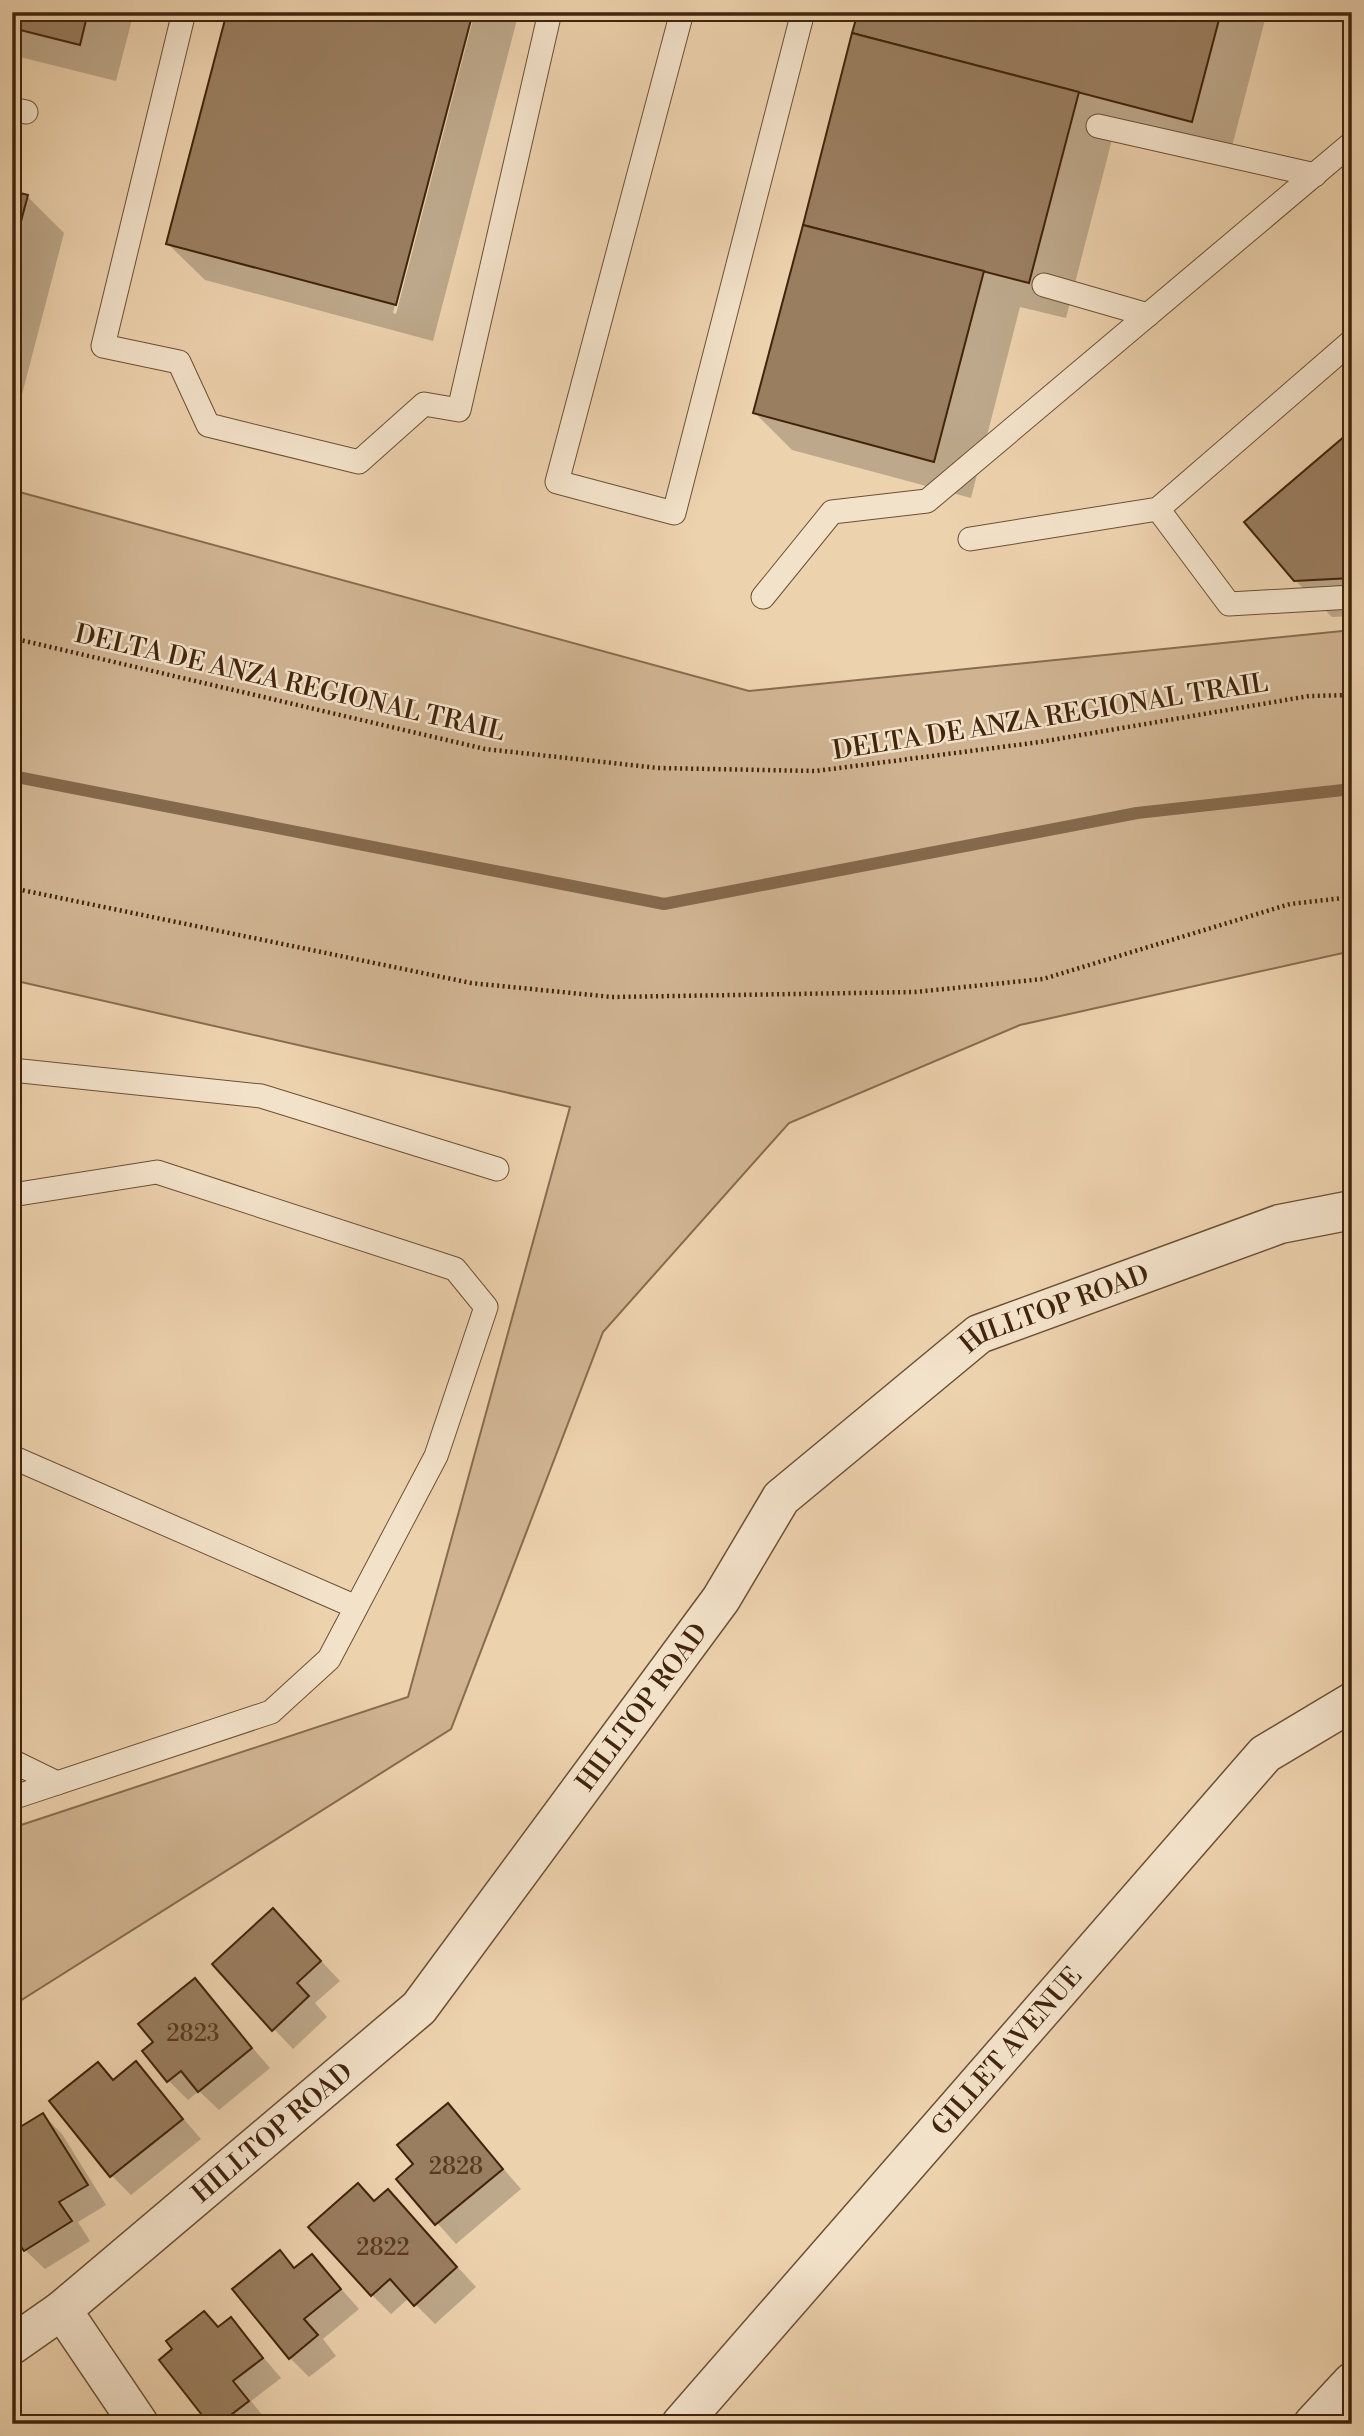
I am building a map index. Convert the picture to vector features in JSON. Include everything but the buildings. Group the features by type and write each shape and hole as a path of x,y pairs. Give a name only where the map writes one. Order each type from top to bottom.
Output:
{"street":[{"name":"HILLTOP ROAD","path":"12,2345 62,2310 419,2008 721,1599 781,1498 979,1334 1280,1224 1352,1210"},
{"name":"GILLET AVENUE","path":"681,2424 1265,1755 1352,1702"},
{"path":"62,2310 139,2424"},
{"path":"1313,2424 1352,2382"}],"lane":[{"path":"184,12 103,346 178,362 208,425 359,462 424,404 459,410 550,12"},
{"path":"682,12 557,482 674,513 803,12"},
{"path":"1098,126 1315,175"},
{"path":"763,597 832,512 927,501 1352,143"},
{"path":"1044,285 1148,315"},
{"path":"970,539 1158,509 1352,341"},
{"path":"1158,509 1229,604 1352,597"},
{"path":"12,1070 261,1096 497,1169"},
{"path":"12,1195 157,1172 455,1269 486,1307 436,1455 329,1659 271,1712 12,1798"},
{"path":"12,1457 356,1607"},
{"path":"12,1761 57,1783"}],"path":[{"name":"DELTA DE ANZA REGIONAL TRAIL","path":"12,638 485,749 659,768 816,771 1040,742 1309,696 1352,695"},
{"path":"12,888 471,983 612,998 915,992 1043,979 1290,904 1352,897"}],"shaded area":[{"path":"12,490 749,691 1352,630 1352,951 1020,1025 789,1123 603,1332 451,1729 12,2006 12,1828 408,1697 570,1107 12,980"}],"waterway":[{"path":"12,776 664,904 1137,813 1352,789"}]}
